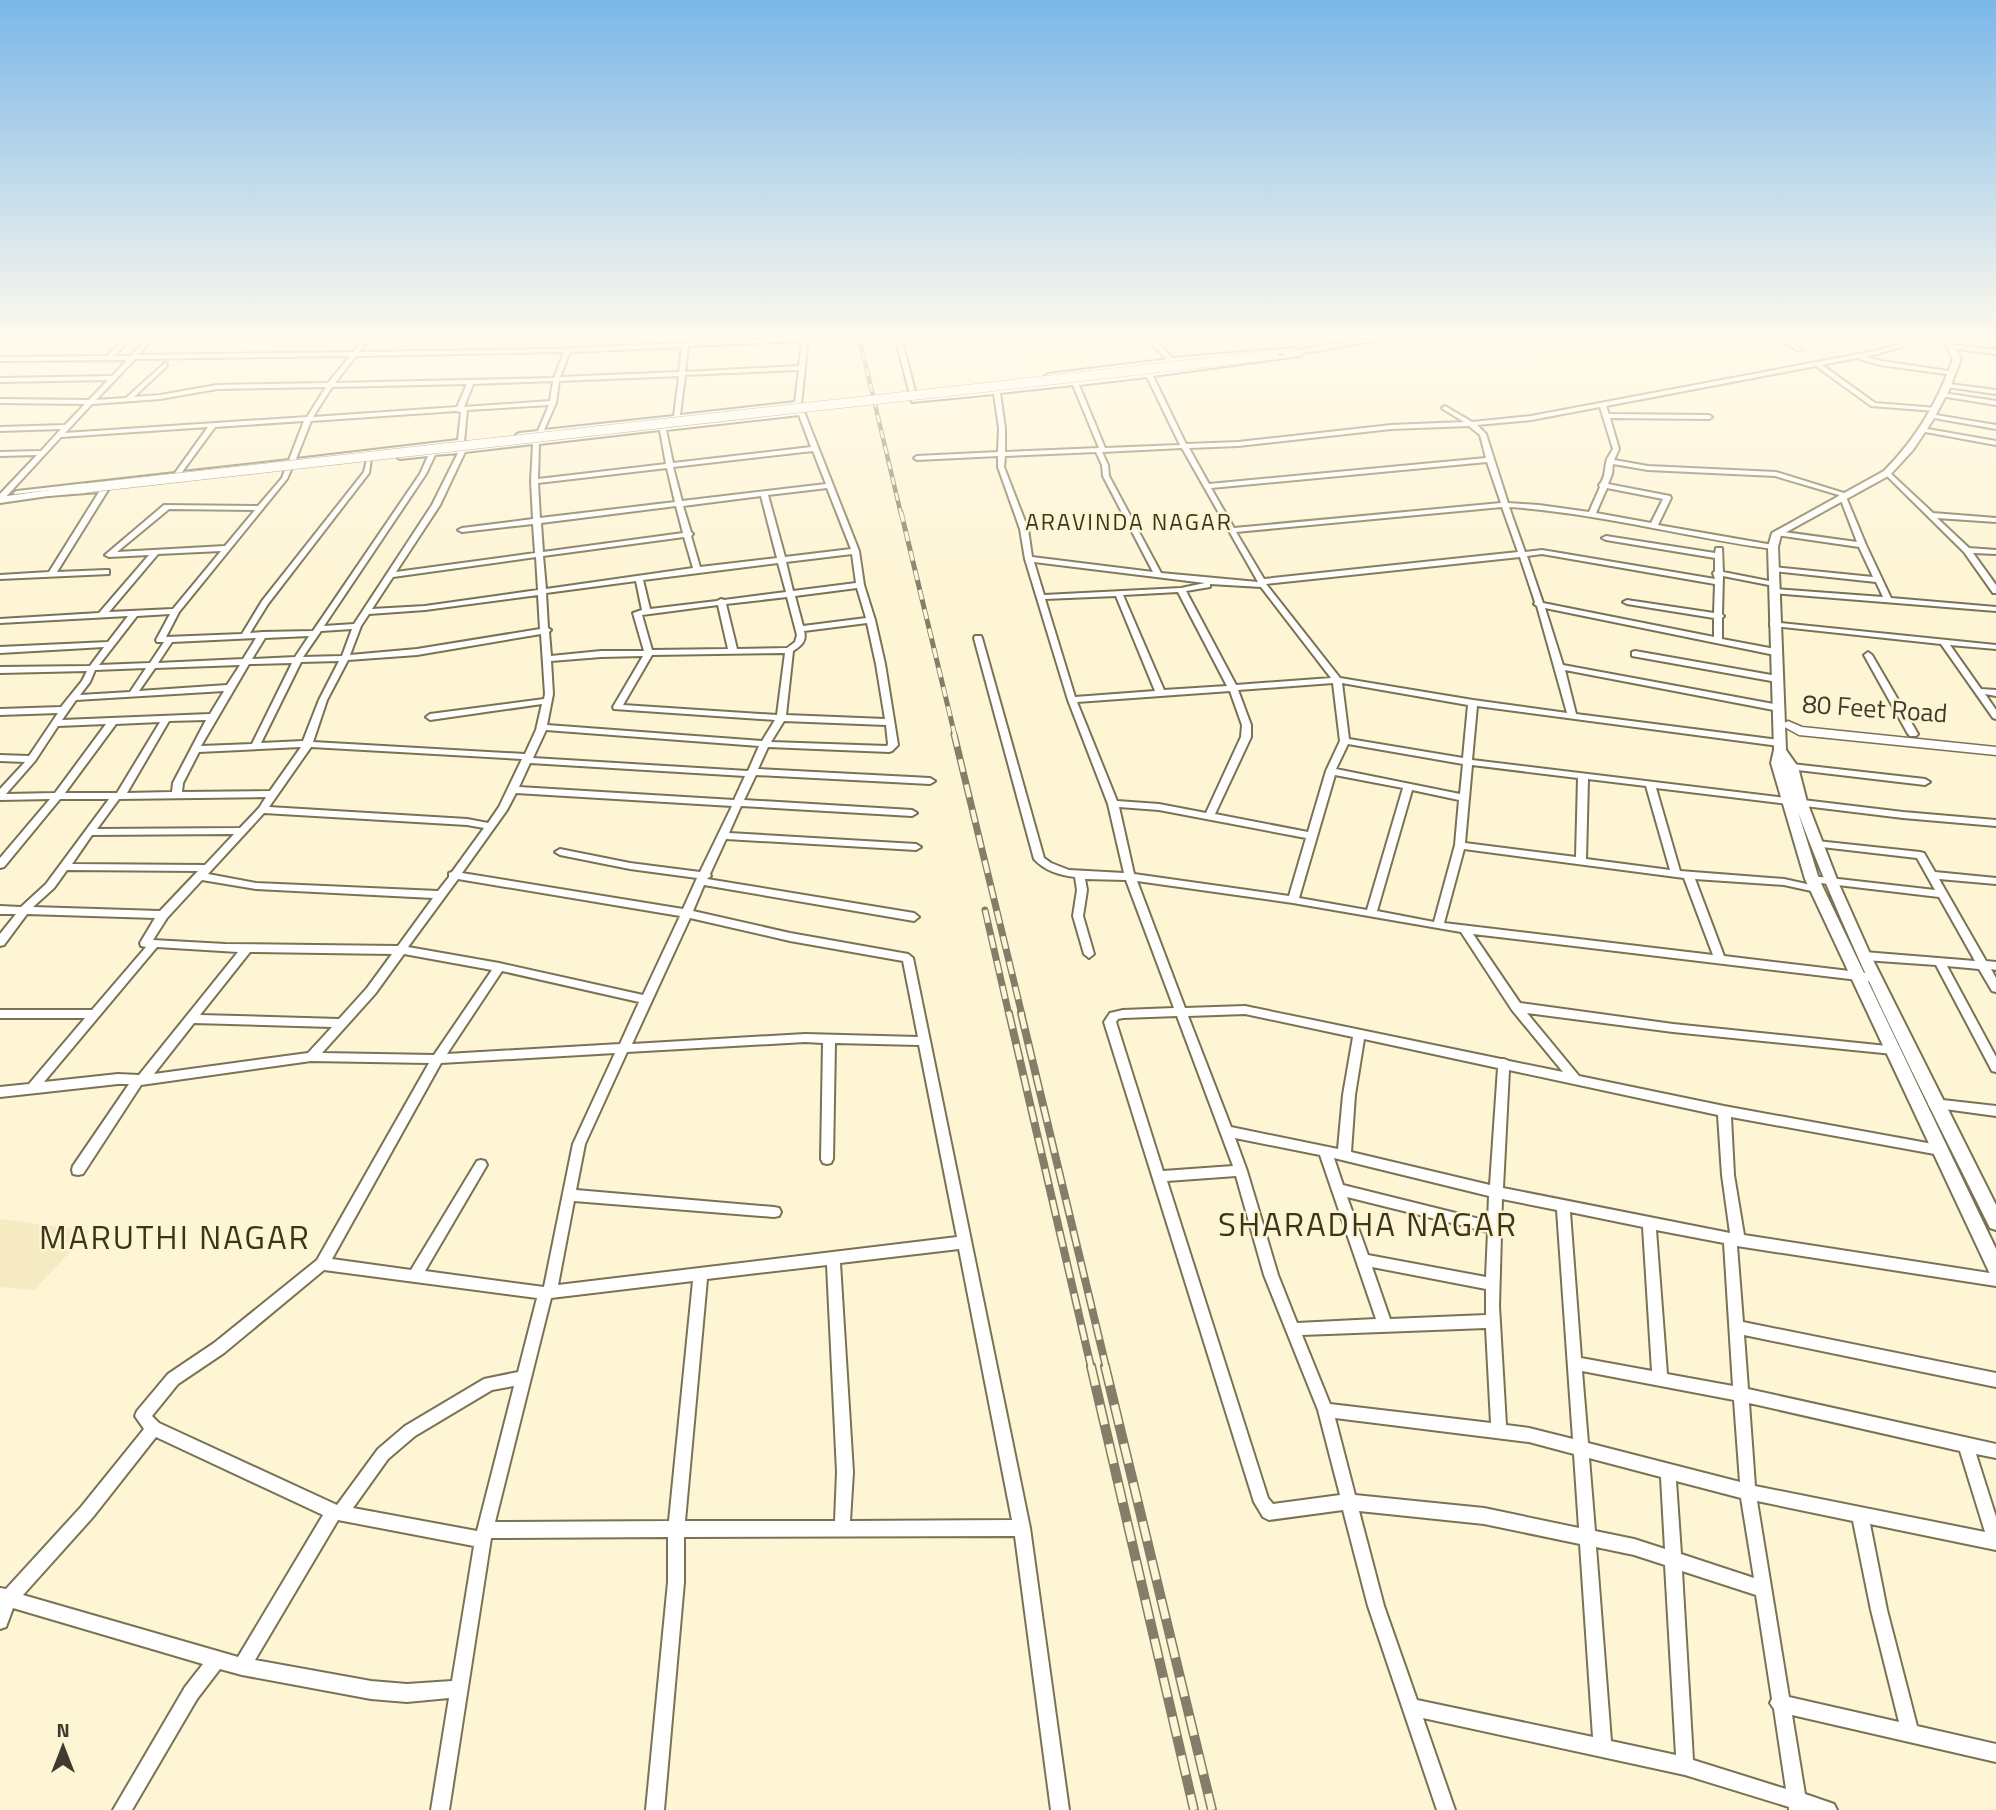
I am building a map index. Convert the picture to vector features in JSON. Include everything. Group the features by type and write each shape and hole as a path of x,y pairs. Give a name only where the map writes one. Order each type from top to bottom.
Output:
{"main road":[{"name":"80 Feet Road","path":"1783,724 1797,723 1996,742"},
{"name":"80 Feet Road","path":"1783,724 1799,731 1996,751"}],"street":[{"path":"0,499 72,421"},
{"path":"59,435 285,421"},
{"path":"307,421 289,469 261,508 175,611 160,640 317,631 357,626"},
{"path":"461,421 461,446 436,505 357,626 345,658 323,700 307,744 262,810 163,915 145,943 402,950 647,1000"},
{"path":"311,1057 402,950 513,790 542,727 548,701 548,659 534,481 536,443 546,421"},
{"path":"43,494 104,490 432,454 461,446 541,433 639,421"},
{"path":"663,429 672,421"},
{"path":"0,499 677,421"},
{"path":"0,499 17,493 292,459 536,443 724,421"},
{"path":"542,727 765,744 889,749 893,745 871,620 860,584 855,551 803,421"},
{"path":"1001,421 1001,467 1024,529 1029,559 1072,700 1113,804 1130,877 1241,1171 1271,1275 1325,1410 1376,1606 1446,1810"},
{"path":"1090,421 1105,465 1106,476 1157,573"},
{"path":"1172,421 1263,583 1337,680 1345,741 1331,771 1293,900"},
{"path":"1467,421 1483,434 1561,667 1572,715"},
{"path":"917,458 1283,440 1391,427 1496,421"},
{"path":"1593,512 1616,449 1608,421"},
{"path":"1928,421 1901,460 1887,473 1777,534 1773,547 1773,624 1779,708 1783,724 1777,763 1817,844 1864,956 1940,1104 1996,1223"},
{"path":"1971,421 1996,427"},
{"path":"178,472 212,426"},
{"path":"0,429 66,427"},
{"path":"663,429 697,570"},
{"path":"1922,430 1996,443"},
{"path":"534,481 813,449"},
{"path":"0,454 41,453"},
{"path":"255,747 298,659 424,474 432,454"},
{"path":"245,635 265,603 367,472 369,460"},
{"path":"1207,486 1490,460"},
{"path":"1610,461 1648,468 1776,474 1844,496"},
{"path":"1887,473 1967,550 1996,591"},
{"path":"1602,485 1667,498 1654,525"},
{"path":"462,530 828,486"},
{"path":"17,493 86,488"},
{"path":"52,574 104,490"},
{"path":"548,659 789,649 799,643 800,629 792,592 764,493"},
{"path":"1844,496 1862,545 1888,600"},
{"path":"1232,530 1505,505 1593,512 1721,540 1773,547"},
{"path":"226,548 109,555 167,507 261,508"},
{"path":"1932,515 1996,520"},
{"path":"390,575 689,534"},
{"path":"1777,534 1862,545"},
{"path":"1606,538 1717,556"},
{"path":"1718,641 1720,616 1717,556 1721,540"},
{"path":"1967,550 1996,552"},
{"path":"366,612 425,608 639,577 855,551"},
{"path":"1029,559 1157,573 1214,583 1263,583 1522,553 1561,554 1774,588 1996,609"},
{"path":"102,615 154,554"},
{"path":"1773,569 1878,580"},
{"path":"0,577 106,572"},
{"path":"639,577 646,611"},
{"path":"1042,597 1181,590 1214,583"},
{"path":"860,584 637,612 649,653 617,707 890,722"},
{"path":"1181,590 1234,690 1248,724 1248,732 1209,817"},
{"path":"1119,594 1161,695"},
{"path":"721,601 733,652"},
{"path":"1626,602 1720,616"},
{"path":"1538,604 1775,652"},
{"path":"0,621 175,611"},
{"path":"0,796 32,759 92,668 135,613"},
{"path":"800,629 871,620"},
{"path":"1773,624 1996,647"},
{"path":"0,670 345,658 417,652 547,630"},
{"path":"177,795 178,783 212,717 264,634"},
{"path":"978,638 1037,855 1048,867 1293,900 1438,926 1875,978"},
{"path":"133,694 170,639"},
{"path":"1943,640 1996,716"},
{"path":"0,650 110,644"},
{"path":"11,670 32,648"},
{"path":"440,1810 484,1535 547,1293 579,1144 689,914 765,744 781,718 789,649"},
{"path":"1635,654 1777,679"},
{"path":"1868,655 1913,734"},
{"path":"1561,667 1779,708"},
{"path":"1072,700 1234,690 1337,680 1473,703 1779,746 1792,767 1794,801 1814,884 1996,1268"},
{"path":"74,698 228,688"},
{"path":"1979,691 1996,693"},
{"path":"430,717 548,701"},
{"path":"1438,926 1460,845 1473,703"},
{"path":"0,712 64,710"},
{"path":"56,723 212,717"},
{"path":"0,942 118,796 166,719"},
{"path":"0,865 57,797 113,721"},
{"path":"1345,741 1469,762 1996,823"},
{"path":"196,749 307,744 753,773 930,781"},
{"path":"0,758 32,759"},
{"path":"1792,767 1925,782"},
{"path":"1331,771 1465,799"},
{"path":"1581,862 1583,775"},
{"path":"1650,784 1682,875 1720,959"},
{"path":"1371,914 1408,786"},
{"path":"513,790 912,813"},
{"path":"0,796 274,794"},
{"path":"1113,804 1159,807 1312,836"},
{"path":"262,810 467,822 488,826"},
{"path":"89,832 243,831"},
{"path":"725,836 916,847"},
{"path":"1817,844 1918,855 1996,988"},
{"path":"1460,845 1682,875 1814,884 1831,881 1942,894"},
{"path":"561,852 914,917"},
{"path":"63,867 208,868"},
{"path":"1079,873 1082,890 1078,916 1089,954"},
{"path":"453,875 689,914 790,937 908,958 1022,1528 1060,1810"},
{"path":"1932,875 1996,881"},
{"path":"200,877 256,886 440,895"},
{"path":"0,909 163,915"},
{"path":"1464,929 1516,1007 1574,1079"},
{"path":"32,1089 154,944"},
{"path":"78,1170 140,1080 248,947"},
{"path":"1864,956 1996,966"},
{"path":"1939,961 1996,1068"},
{"path":"499,968 437,1059 322,1264 219,1348 173,1379 142,1416 154,1428 337,1512 484,1535 676,1529 1022,1528"},
{"path":"1516,1007 1673,1028 1893,1050"},
{"path":"1763,1589 1634,1547 1484,1516 1349,1502 1276,1513 1265,1508 1110,1022 1114,1016 1122,1014 1245,1010 1724,1111 1940,1150"},
{"path":"0,1014 94,1013"},
{"path":"190,1019 342,1023"},
{"path":"1344,1155 1349,1096 1359,1034"},
{"path":"1,1093 117,1079 140,1080 311,1057 437,1059 625,1047 829,1039 924,1041"},
{"path":"827,1159 829,1039"},
{"path":"1499,1431 1493,1284 1504,1063"},
{"path":"1918,1102 1996,1111"},
{"path":"1724,1111 1748,1492 1779,1703 1798,1806"},
{"path":"1226,1131 1344,1155 1496,1192 1649,1223 1996,1280"},
{"path":"1325,1151 1385,1325"},
{"path":"415,1276 481,1165"},
{"path":"1159,1176 1241,1171"},
{"path":"1338,1189 1495,1228"},
{"path":"568,1195 774,1212"},
{"path":"1563,1205 1603,1749"},
{"path":"1649,1223 1660,1378"},
{"path":"322,1264 547,1293 966,1242"},
{"path":"833,1259 845,1472 842,1528"},
{"path":"1363,1260 1493,1284"},
{"path":"655,1810 676,1582 676,1529 700,1276"},
{"path":"1293,1329 1493,1321"},
{"path":"1736,1327 1996,1380"},
{"path":"1574,1363 1741,1394 1996,1451"},
{"path":"242,1667 337,1512 383,1454 410,1431 489,1384 524,1378"},
{"path":"1325,1410 1529,1435 1748,1492 1996,1542 1966,1445"},
{"path":"0,1621 4,1597 87,1512 154,1428"},
{"path":"1668,1471 1685,1766"},
{"path":"1860,1515 1879,1609 1910,1732"},
{"path":"4,1597 242,1667 371,1690 407,1693 460,1689"},
{"path":"122,1810 191,1693 217,1660"},
{"path":"1779,1703 1996,1754"},
{"path":"1411,1707 1685,1766 1798,1806 1829,1810"}],"shaded area":[{"path":"0,1219 90,1231 34,1290 0,1287"}],"railway":[{"path":"879,421 901,514"},
{"path":"901,512 955,736"},
{"path":"954,734 1022,1015"},
{"path":"985,910 1009,1015"},
{"path":"1009,1013 1091,1367"},
{"path":"1021,1013 1106,1367"},
{"path":"1091,1366 1194,1810"},
{"path":"1105,1366 1212,1810"}],"district":[{"name":"ARAVINDA NAGAR","path":"1129,521"},
{"name":"SHARADHA NAGAR","path":"1368,1224"},
{"name":"MARUTHI NAGAR","path":"175,1237"}]}
